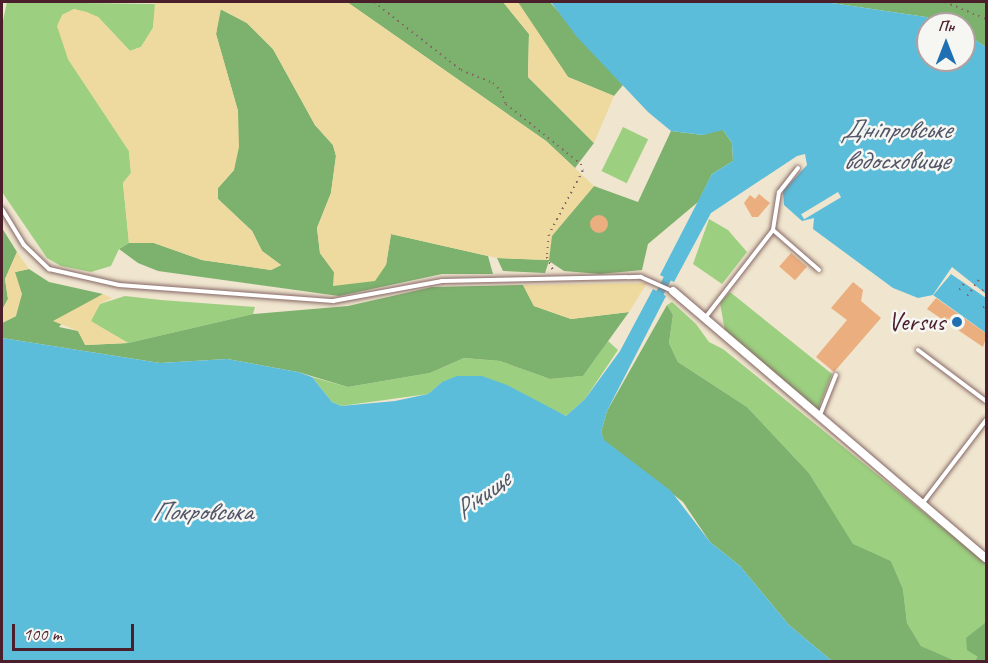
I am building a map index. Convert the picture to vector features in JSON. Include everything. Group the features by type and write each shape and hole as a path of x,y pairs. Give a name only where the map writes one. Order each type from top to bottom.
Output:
{"street":[{"path":"673,291 819,418 987,558"}],"lane":[{"path":"705,318 773,230 779,192 798,168"},
{"path":"2,209 24,245 48,269 119,285 333,301 442,281 641,277 654,280 673,291"},
{"path":"773,230 819,270"},
{"path":"918,350 987,401"},
{"path":"819,418 836,375"},
{"path":"922,505 987,420"}],"path":[{"path":"374,2 461,70 493,83 501,91 506,104 581,164 583,171 549,235 548,256 557,279"},
{"path":"945,2 987,19"},
{"path":"967,296 979,279"},
{"path":"959,290 964,283"},
{"path":"982,291 987,286"},
{"path":"983,308 987,303"}],"green space":[{"path":"7,2 156,4 153,28 141,47 130,51 98,17 74,9 62,15 68,59 129,151 131,173 123,183 129,243 119,249 111,266 91,272 61,266 47,258 2,192 2,25"},
{"path":"347,2 503,2 529,34 528,77 594,143 575,168 546,141"},
{"path":"517,2 550,2 623,85 614,96 568,77"},
{"path":"825,2 986,2 986,47 976,41 976,12 916,12 916,16"},
{"path":"220,9 247,23 273,49 315,125 333,145 336,156 331,193 317,228 320,253 334,272 386,265 391,234 488,256 493,274 442,274 339,296 158,271 138,263 119,249 129,243 154,243 202,260 271,270 281,265 262,251 252,231 218,199 218,188 234,170 238,111 216,34"},
{"path":"623,127 648,139 627,183 602,171"},
{"path":"723,130 732,143 733,161 712,174 698,202 648,244 642,270 600,274 564,271 549,261 545,273 503,271 497,258 548,260 551,236 594,186 638,202 671,131 703,135"},
{"path":"709,219 728,230 747,252 722,284 693,264"},
{"path":"2,228 17,252 5,279 8,299 2,310"},
{"path":"29,269 49,282 103,294 67,317 59,327 78,331 86,345 128,343 253,314 348,306 432,287 523,285 534,306 571,319 629,312 583,376 550,379 500,361 464,358 430,373 348,387 298,372 227,359 160,363 2,338 2,323 16,316 15,272"},
{"path":"730,292 832,374 817,412 725,331 720,303"},
{"path":"125,296 255,307 253,314 128,343 90,321 100,304"},
{"path":"672,302 696,324 709,342 723,349 986,563 986,622 966,639 979,657 974,661 949,660 921,646 907,623 903,589 891,561 853,545 809,473 747,407 678,362 669,343 673,315 667,305"},
{"path":"667,305 673,315 669,343 678,362 747,407 809,473 853,544 891,561 903,589 907,623 921,646 955,661 832,661 789,625 740,566 710,542 683,502 604,441 601,432 607,411"},
{"path":"608,341 618,350 585,399 566,416 533,401 442,382 428,394 341,406 332,402 312,377 348,387 430,373 464,358 500,361 550,379 583,376"},
{"path":"986,622 986,661 974,661 978,657 967,650 966,638"}],"sand":[{"path":"155,2 347,2 546,141 594,186 552,236 549,260 497,258 391,234 386,265 375,281 333,286 334,272 320,253 317,228 331,193 336,156 333,145 315,125 273,49 247,23 221,9 216,34 238,111 239,147 234,170 218,188 218,199 252,231 262,251 281,265 271,270 202,260 154,243 129,243 123,183 131,173 129,151 68,59 57,26 62,15 74,9 87,12 98,17 130,51 141,47 153,28"},
{"path":"503,2 518,2 568,77 614,96 594,143 528,77 529,34"},
{"path":"17,252 29,269 15,272 22,294 16,316 2,323 2,310 8,299 5,279"},
{"path":"647,283 629,312 571,319 534,306 523,285"},
{"path":"103,294 112,298 100,304 91,321 128,343 85,345 78,331 53,321"}],"water":[{"name":"Дніпровське водосховище","path":"551,2 825,2 916,16 916,72 976,72 976,41 986,47 986,333 933,295 918,298 893,288 813,229 814,218 802,221 784,205 783,191 807,165 805,154 797,156 711,213 674,282 660,275 712,174 733,161 732,143 723,130 703,135 671,131 648,112 577,37"},
{"name":"Покровська","path":"653,289 666,296 607,411 601,432 604,440 671,491 710,542 740,566 789,625 832,661 2,662 2,338 160,363 227,359 298,372 312,377 332,402 341,406 395,401 428,394 442,382 457,376 482,376 507,385 566,416 585,399 620,351"}],"pier":[{"path":"838,192 841,197 804,219 801,214"},
{"path":"952,267 986,294 986,298 951,274 930,299"}],"building":[{"path":"759,194 770,203 758,217 752,217 744,203 750,195 755,199"},
{"path":"595,215 603,215 608,220 606,231 595,233 590,228 590,220"},
{"path":"791,253 807,267 795,280 779,267"},
{"path":"853,282 863,290 861,301 881,318 834,372 816,357 847,320 831,308"},
{"name":"Versus","path":"936,298 987,334 983,347 927,309"}],"waterway":[{"path":"660,293 667,279"}],"place":[{"name":"Versus","path":"957,322"}],"water label":[{"name":"Річище","path":"482,495"}]}
